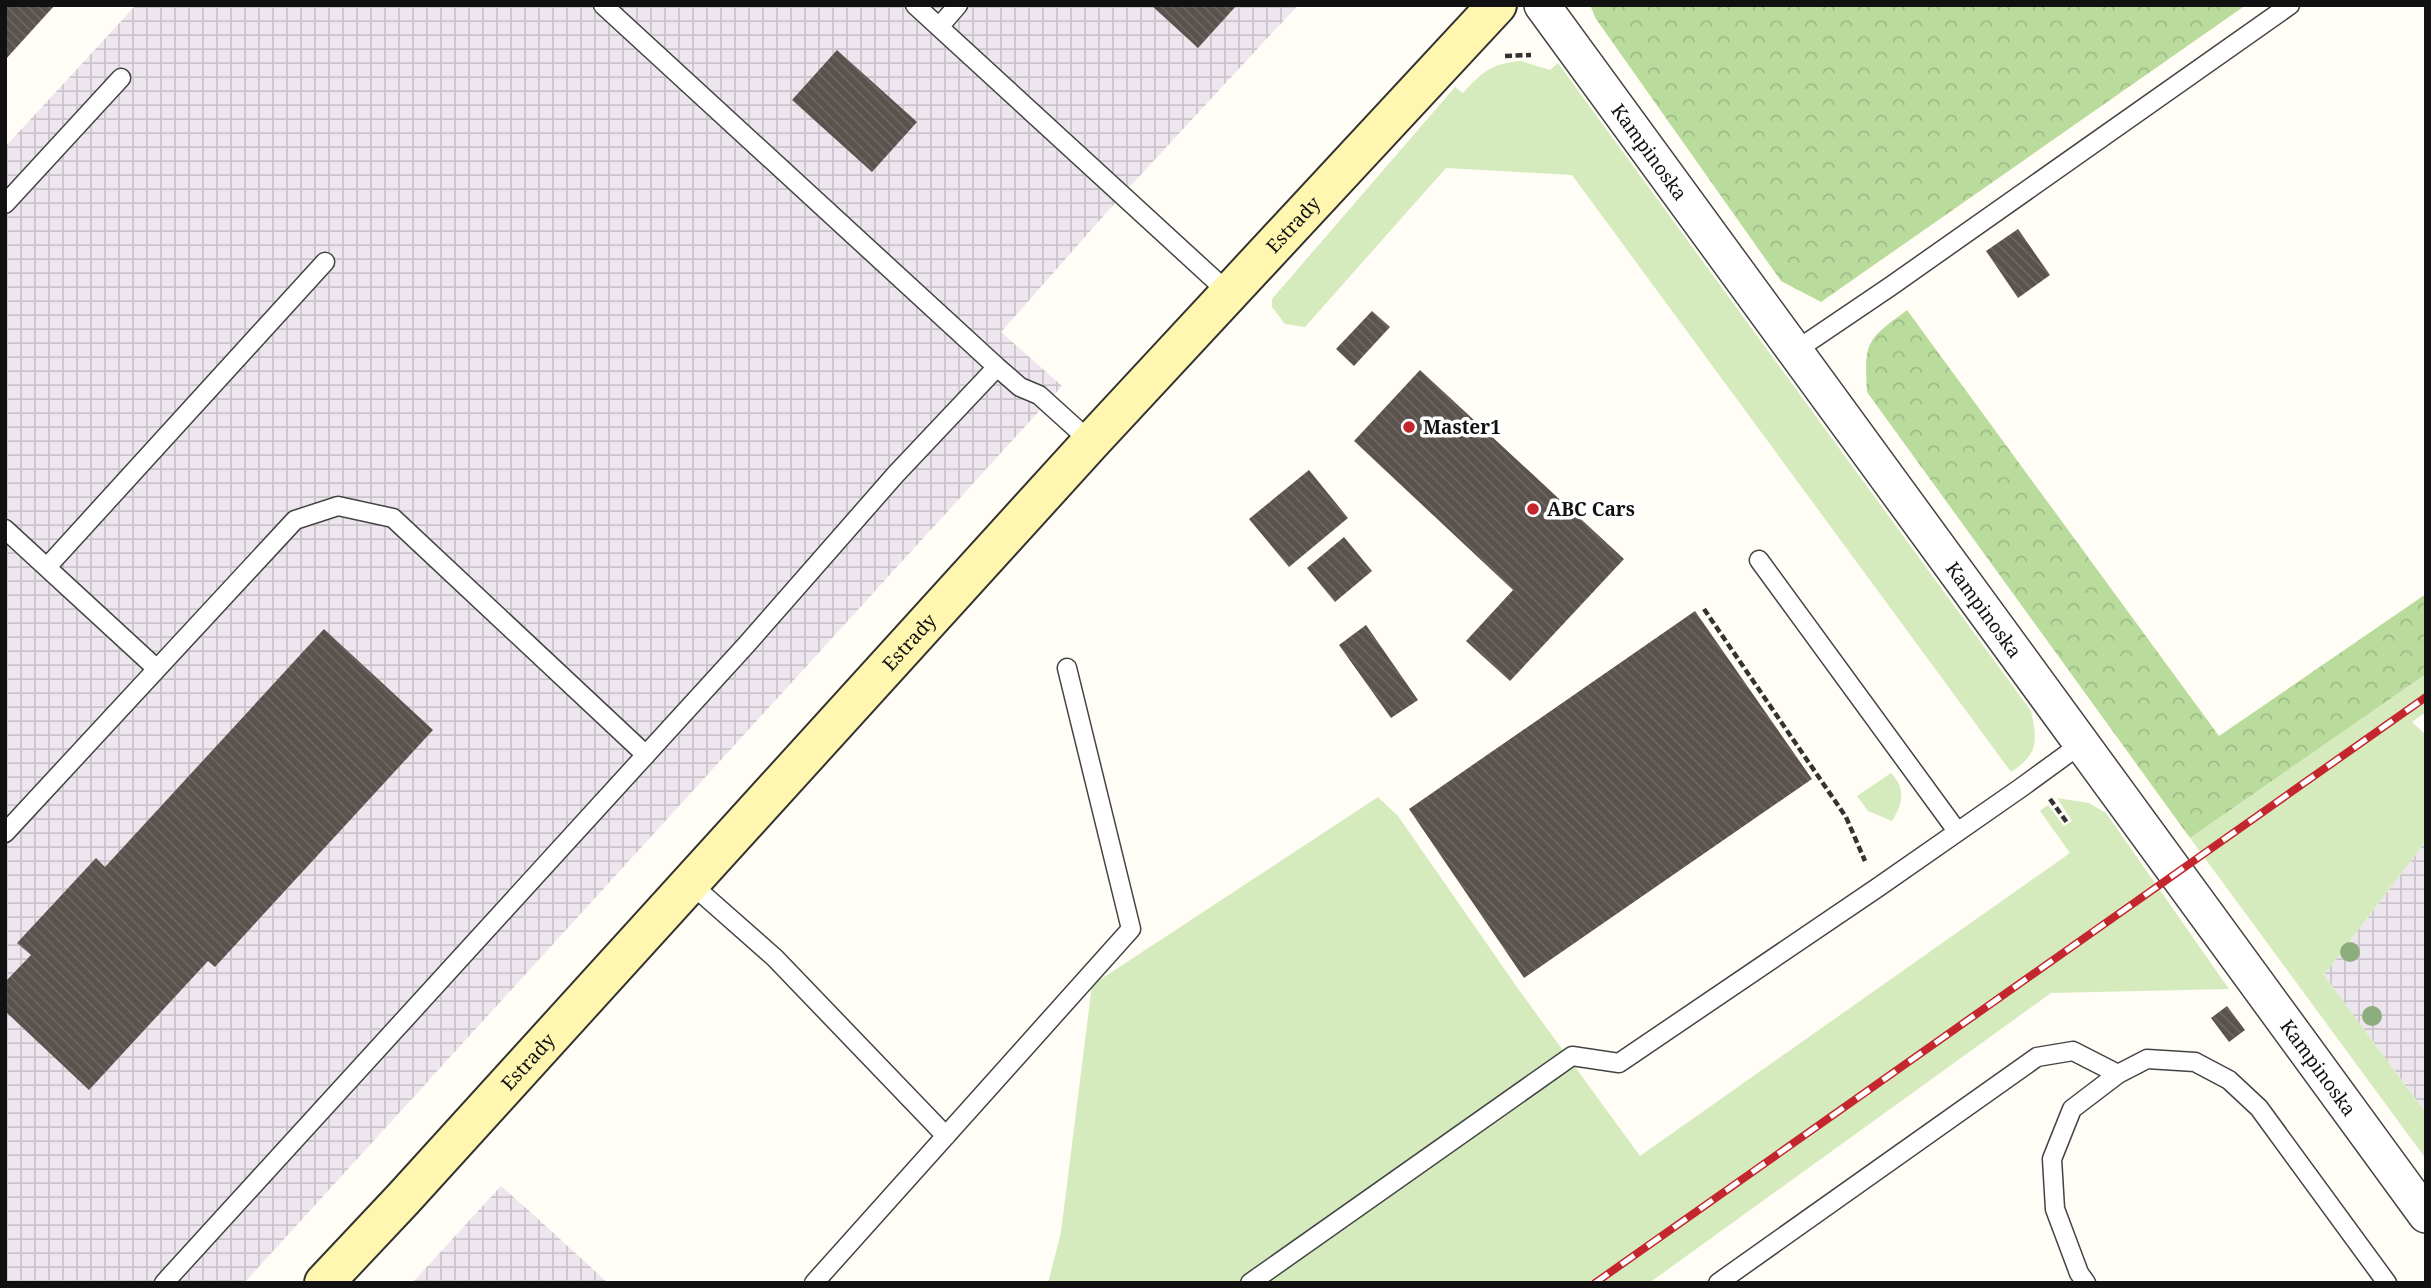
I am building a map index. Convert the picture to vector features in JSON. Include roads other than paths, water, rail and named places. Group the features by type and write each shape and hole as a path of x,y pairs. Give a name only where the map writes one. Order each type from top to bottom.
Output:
{"main road":[{"name":"Estrady","path":"324,1283 1091,442 1497,5"}],"street":[{"name":"Kampinoska","path":"1542,5 2426,1215"}],"lane":[{"path":"603,5 997,367 1020,387 1039,396 1091,442"},
{"path":"915,5 1230,294"},
{"path":"939,27 958,5"},
{"path":"1794,351 1891,286 2290,5"},
{"path":"5,204 121,78"},
{"path":"47,568 325,262"},
{"path":"164,1283 747,644 896,474 997,367"},
{"path":"5,833 295,520 338,506 393,518 646,755"},
{"path":"5,529 157,669"},
{"path":"1759,560 1957,831"},
{"path":"814,1283 1131,929 1066,668"},
{"path":"1250,1283 1572,1056 1619,1063 1877,888 2081,744"},
{"path":"690,883 775,958 946,1136"},
{"path":"1718,1283 2037,1057 2073,1051 2118,1074"},
{"path":"2086,1283 2079,1273 2055,1209 2052,1159 2072,1109 2118,1074 2147,1059 2195,1062 2229,1080 2259,1108 2387,1283"}],"railway":[{"path":"1595,1283 2426,697"}],"place":[{"name":"Master1","path":"1409,427"},
{"name":"ABC Cars","path":"1533,509"}]}
